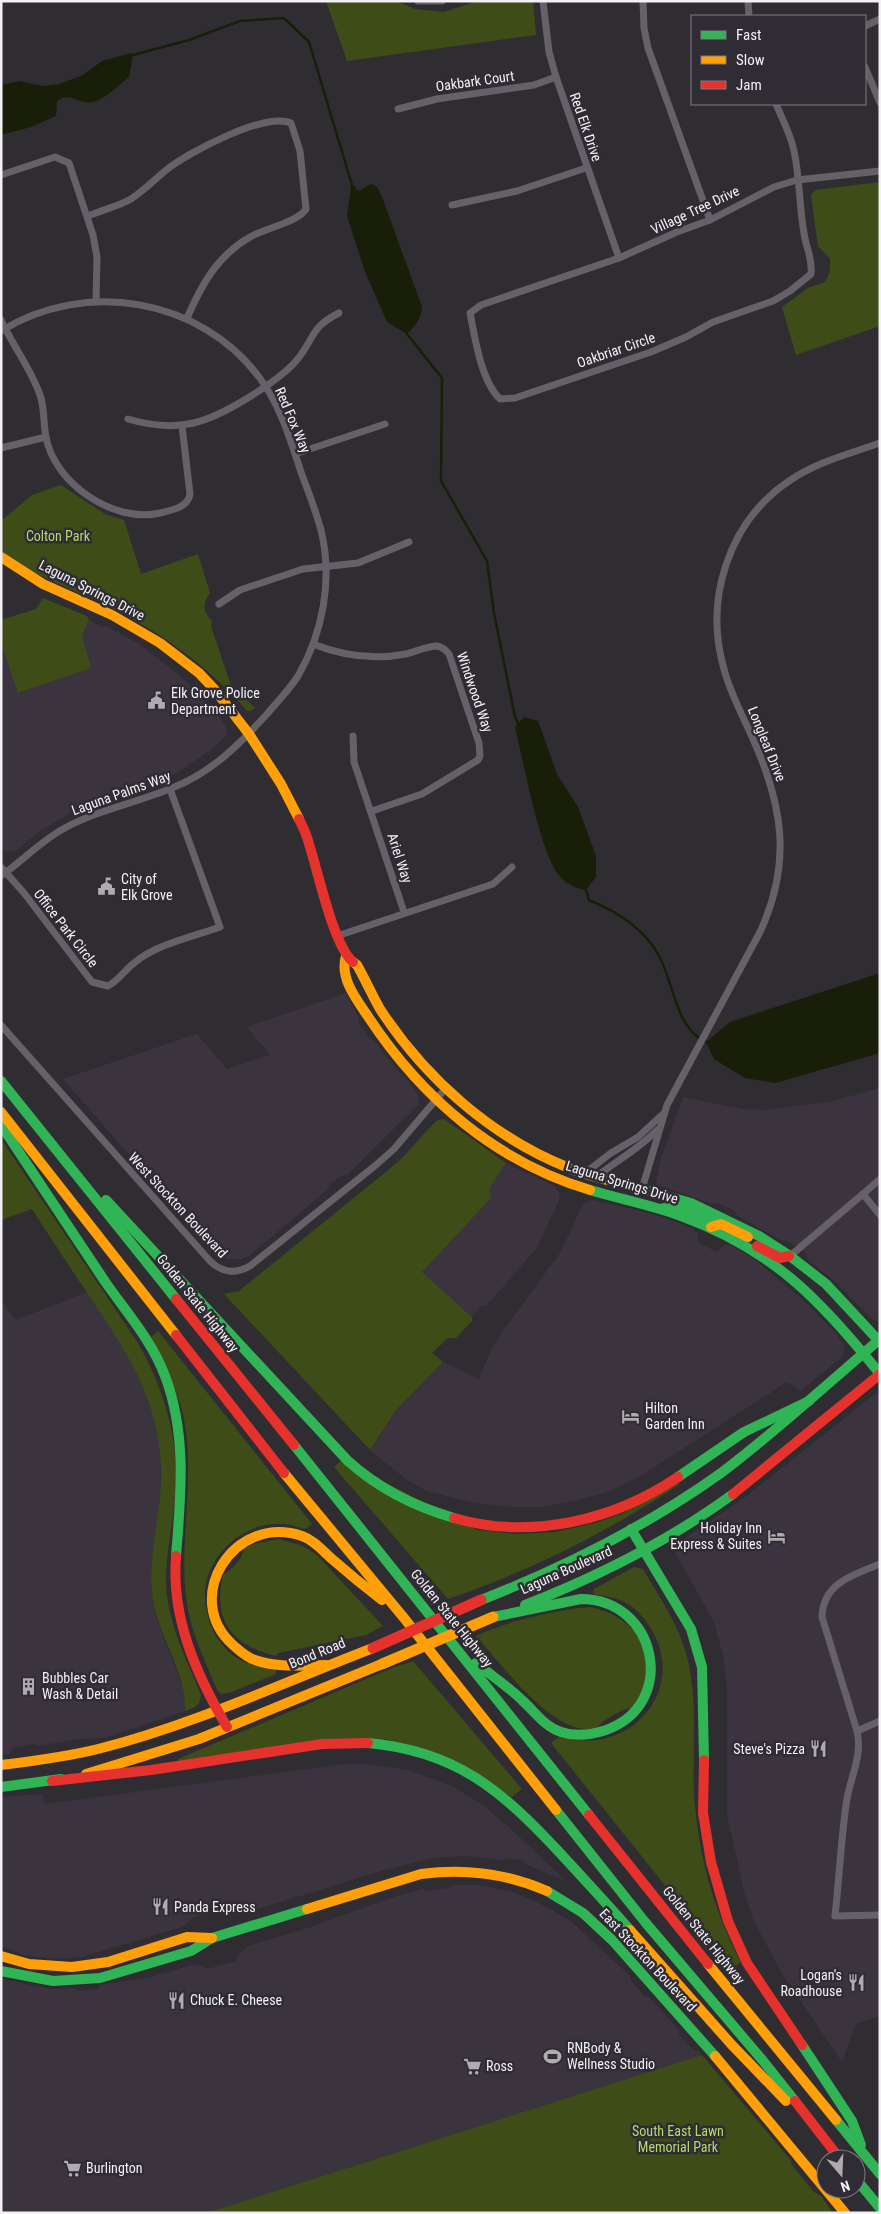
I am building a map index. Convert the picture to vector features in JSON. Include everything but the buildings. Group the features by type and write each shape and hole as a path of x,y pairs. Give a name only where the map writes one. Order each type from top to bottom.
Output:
{"main road":[{"name":"Laguna Springs Drive","path":"1,557 43,584 112,615 160,643 199,673 215,690 249,734 281,784 296,812 309,842 326,904 346,956 357,965 376,1002 405,1044 421,1064 446,1088 489,1124 516,1142 553,1160 590,1175 691,1203 721,1216 758,1236 790,1256 826,1284 879,1341"},
{"name":"Laguna Springs Drive","path":"346,956 343,969 366,1013 398,1059 436,1101 480,1137 544,1173 608,1196 661,1209 711,1227 749,1247 814,1297 841,1325 880,1374"},
{"name":"Golden State Highway","path":"1,1081 457,1646 699,1954 859,2149"},
{"path":"1,1112 279,1466 404,1618 645,1922 764,2062 832,2149"},
{"path":"31,1118 337,1451 367,1477 401,1498 438,1514 476,1525 516,1529 562,1525 607,1513 649,1494 744,1432 809,1400"},
{"path":"1,1125 136,1326 161,1369 169,1388 178,1424 181,1472 175,1596 180,1622 192,1656 217,1711 228,1727 118,1766 52,1781"},
{"path":"661,1209 674,1205 712,1218 721,1216"},
{"path":"711,1227 721,1224 746,1237 758,1236"},
{"path":"749,1247 760,1246 783,1259 790,1256"},
{"path":"863,2149 852,2121 747,1962 728,1921 711,1862 702,1813 704,1713 702,1667 690,1630 645,1549 631,1529 722,1472 879,1341"},
{"name":"Laguna Boulevard","path":"228,1727 577,1584 645,1549 700,1517 731,1495 880,1374"},
{"name":"Bond Road","path":"1,1765 81,1753 119,1744 217,1711 326,1665 373,1648 543,1574 631,1529"},
{"path":"326,1665 265,1663 244,1656 227,1642 215,1623 211,1601 213,1579 223,1559 239,1544 259,1534 281,1532 302,1537 321,1548 336,1563 404,1618"},
{"path":"457,1646 523,1702 541,1720 561,1732 584,1736 607,1732 627,1721 643,1703 652,1674 652,1658 646,1636 632,1618 612,1605 589,1599 494,1617"},
{"path":"1,1787 128,1774 346,1742 366,1742 406,1749 452,1764 494,1788 523,1814 598,1893 754,2070 819,2132"},
{"name":"East Stockton Boulevard","path":"1,1971 26,1977 53,1980 100,1978 191,1951 212,1938 400,1880 435,1872 484,1871 524,1881 550,1892 582,1913 614,1941 696,2034 845,2213"},
{"name":"East Stockton Boulevard","path":"4,1960 49,1967 92,1965 108,1962 187,1937 212,1938"},
{"name":"Golden State Highway","path":"866,2157 880,2174"},
{"path":"866,2191 880,2208"}],"street":[{"path":"418,1 442,1"},
{"name":"Red Elk Drive","path":"543,1 549,52 556,78 619,258"},
{"path":"643,1 644,28 648,48 710,220"},
{"path":"748,1 749,15"},
{"path":"866,26 880,19"},
{"path":"866,69 880,103"},
{"name":"Oakbark Court","path":"398,109 437,99 534,85 556,78"},
{"path":"776,105 794,152 798,180"},
{"path":"88,216 129,200 170,167 211,142 266,122 281,120 291,123 300,151 306,209 299,217 251,236 222,259 201,286 187,318"},
{"path":"1,175 55,157 69,163 88,216 97,257 96,301"},
{"path":"452,204 517,191 586,168"},
{"name":"Village Tree Drive","path":"553,281 619,258 677,232 710,220 756,195 798,180 880,171"},
{"name":"Oakbriar Circle","path":"553,281 481,305 470,313 481,360 492,391 500,399 515,398 651,352 686,337 704,326 773,301 790,291 811,274 812,261 805,242 798,180"},
{"name":"Red Fox Way","path":"3,330 64,306 96,301 148,307 187,318 215,334 235,350 266,387 278,410 295,454 320,528 327,566 323,608 313,644 293,683 249,734"},
{"path":"128,419 140,423 182,426 197,423 232,409 266,387 295,362 313,332 322,323 338,313"},
{"path":"1,320 3,330 40,394 45,417 46,437 59,466 82,491 113,509 129,513 148,515 174,510 183,505 189,498 182,426"},
{"path":"295,454 385,424"},
{"path":"1,448 46,437"},
{"name":"Longleaf Drive","path":"642,1188 663,1114 768,915 778,879 781,837 779,817 767,772 728,682 722,662 718,636 717,603 723,572 740,534 751,518 788,481 808,470 880,443"},
{"path":"220,604 240,590 303,569 358,563 409,542"},
{"name":"Windwood Way","path":"313,644 336,652 367,657 392,656 437,646 450,654 479,742 480,756 478,760 422,794 372,811"},
{"name":"Laguna Palms Way","path":"3,872 44,841 64,829 94,815 170,789 203,772 231,752 249,734"},
{"name":"Ariel Way","path":"353,736 354,762 372,811 404,912"},
{"name":"Office Park Circle","path":"3,872 24,893 92,982 108,986 118,980 134,963 152,952 220,927 170,789"},
{"path":"337,936 404,912 493,884 512,867"},
{"name":"West Stockton Boulevard","path":"1,1025 210,1261 228,1271 242,1270 250,1266 376,1165 394,1148 446,1088"},
{"name":"Longleaf Drive","path":"590,1175 611,1153 638,1137 663,1114"},
{"name":"Longleaf Drive","path":"590,1175 644,1144 659,1127"},
{"path":"790,1256 880,1179"},
{"path":"863,1194 880,1215"},
{"path":"880,1564 835,1585 828,1592 822,1610 825,1628 859,1740 858,1761 846,1802 836,1916 880,1915"},
{"path":"857,1730 880,1721"}],"shaded area":[{"path":"131,53 133,55 129,77 102,98 93,102 83,102 66,97 62,98 57,101 56,116 31,127 1,135 1,85 19,81 43,86 59,84 83,75 102,61"},
{"path":"371,184 376,186 381,194 422,307 418,322 407,334 387,322 365,272 347,216 351,186 354,185 358,191"},
{"path":"89,620 103,627 106,626 139,644 183,678 213,709 226,726 227,735 212,749 178,772 160,781 79,808 38,832 17,850 6,852 1,848 1,643 19,693 90,668 82,636"},
{"path":"524,717 538,721 557,774 578,807 596,856 596,877 586,890 573,886 562,879 554,868 547,852 534,808 515,727"},
{"path":"880,973 880,1053 775,1083 745,1078 714,1059 706,1042 730,1022"},
{"path":"346,993 359,1019 359,1024 418,1094 419,1104 347,1175 342,1175 329,1185 328,1189 249,1256 241,1259 227,1259 214,1252 63,1079 197,1034 227,1069 270,1055 247,1027"},
{"path":"880,1088 880,1322 873,1320 837,1283 807,1259 806,1253 788,1241 780,1240 737,1215 735,1211 718,1203 713,1204 658,1185 656,1182 660,1162 683,1097 743,1109 765,1110 829,1102"},
{"path":"506,1163 554,1186 560,1198 536,1249 486,1306 481,1306 472,1317 422,1272 458,1233"},
{"path":"593,1200 653,1214 692,1228 698,1234 698,1242 716,1252 724,1245 730,1245 753,1258 803,1300 835,1332 845,1347 843,1356 800,1391 787,1382 642,1475 611,1491 542,1507 515,1507 474,1503 427,1491 407,1480 370,1450 396,1410 443,1362 479,1379 490,1352 505,1328 560,1253 583,1204"},
{"path":"87,1292 129,1356 147,1392 156,1422 160,1444 161,1493 152,1560 153,1599 157,1620 186,1696 185,1711 104,1738 78,1739 38,1746 34,1744 13,1748 9,1754 1,1754 1,1300 16,1320"},
{"path":"876,1393 880,1393 880,2016 856,2024 842,2062 781,1972 754,1921 745,1895 727,1815 727,1686 723,1655 714,1622 672,1547 744,1498"},
{"path":"345,1764 366,1764 408,1770 454,1787 481,1804 510,1828 566,1881 525,1864 524,1861 508,1858 504,1860 463,1856 432,1858 378,1872 238,1915 223,1914 218,1910 192,1918 182,1927 82,1957 55,1959 24,1955 1,1946 1,1797 42,1794 45,1804"},
{"path":"452,1885 478,1885 513,1892 547,1907 572,1922 630,1976 631,1981 644,1996 649,1997 679,2030 679,2035 695,2051 699,2051 702,2055 206,2213 1,2213 1,1978 51,1989 74,1988 78,1991 97,1989 100,1985 151,1977 192,1965 207,1969 237,1961 238,1955 248,1946 311,1927 387,1899 423,1889 429,1891 447,1888"}],"green space":[{"path":"326,1 396,1 415,9 444,12 478,1 533,1 536,35 347,61"},
{"path":"880,182 880,326 796,355 782,307 808,288 825,282 830,272 830,259 818,246 811,196 815,190"},
{"name":"Colton Park","path":"61,485 105,514 124,520 141,574 198,554 210,593 206,600 205,611 212,621 211,626 230,683 255,708 250,711 246,710 199,664 144,626 106,605 38,575 1,551 1,521 32,495"},
{"path":"43,598 87,616 89,620 82,636 91,668 18,693 1,643 1,620 36,609"},
{"path":"444,1119 506,1163 489,1189 491,1198 422,1272 472,1317 472,1321 456,1338 448,1338 432,1353 443,1362 396,1410 370,1450 224,1294 239,1291 387,1171 403,1157 433,1124 438,1120"},
{"path":"1,1139 138,1343 148,1361 163,1398 173,1436 176,1476 166,1569 167,1594 173,1624 201,1695 198,1704 189,1710 185,1711 182,1683 156,1614 153,1600 151,1583 153,1550 160,1501 161,1468 159,1443 147,1398 139,1378 116,1338 32,1209 1,1220"},
{"path":"158,1331 312,1524 305,1529 286,1524 271,1524 257,1527 232,1541 214,1563 208,1576 205,1594 209,1620 215,1635 227,1650 242,1661 276,1669 276,1674 229,1693 221,1694 217,1690 190,1620 184,1573 188,1481 186,1434 182,1410 176,1391 150,1338"},
{"path":"342,1460 477,1530 517,1534 555,1532 595,1523 623,1513 678,1482 680,1484 653,1502 568,1549 509,1576 448,1599 334,1467"},
{"path":"278,1539 301,1545 317,1555 383,1626 366,1635 278,1653 277,1656 248,1646 238,1638 229,1629 221,1606 220,1591 223,1575 239,1560 244,1548"},
{"path":"634,1567 643,1569 663,1602 675,1625 688,1661 693,1694 694,1794 699,1838 708,1881 715,1902 722,1922 741,1962 732,1969 551,1743 560,1736 585,1741 608,1738 629,1728 646,1714 657,1695 662,1674 660,1651 650,1627 630,1605 614,1598 593,1594 594,1589"},
{"path":"589,1607 616,1616 635,1633 642,1643 647,1669 644,1687 632,1708 618,1713 595,1728 579,1728 563,1722 546,1711 514,1679 476,1636 531,1617"},
{"path":"413,1661 522,1789 512,1797 386,1739 178,1761 178,1759 392,1668"},
{"name":"South East Lawn Memorial Park","path":"702,2055 790,2159 792,2165 816,2193 816,2199 823,2199 833,2213 206,2213"}],"waterway":[{"path":"133,55 189,40 240,21 284,18 309,42 352,185"},
{"path":"407,334 442,378 441,481 487,561 494,613 515,717 518,723"},
{"path":"586,890 589,900 619,915 645,936 658,954 687,1026 695,1035 706,1042"}],"traffic: fast":[{"path":"1,1081 176,1299"},
{"path":"1,1125 106,1283 146,1339 160,1363 177,1420 181,1465 176,1556"},
{"path":"638,1188 691,1203 759,1236 790,1256 826,1284 880,1342"},
{"path":"590,1190 681,1216 713,1229 742,1244 768,1261 815,1300 880,1374"},
{"path":"106,1200 348,1461 372,1480 398,1495 454,1518"},
{"path":"661,1209 674,1205 705,1217 719,1217"},
{"path":"481,1600 544,1574 605,1544 664,1511 721,1473 762,1441 880,1339"},
{"path":"678,1477 744,1432 809,1401"},
{"path":"294,1445 589,1815"},
{"path":"525,1605 580,1582 633,1556 684,1527 733,1494"},
{"path":"631,1529 691,1629 702,1667 704,1760"},
{"path":"476,1663 512,1691 545,1723 555,1730 567,1734 584,1735 606,1730 629,1717 644,1699 650,1677 649,1655 642,1634 627,1616 607,1604 581,1599 493,1617"},
{"path":"368,1743 399,1747 427,1755 453,1765 476,1778 497,1793 539,1831 630,1930"},
{"path":"1,1787 61,1779"},
{"path":"556,1810 645,1922 795,2101"},
{"path":"547,1891 583,1913 612,1940 715,2056"},
{"path":"1,1971 53,1981 100,1978 191,1951 212,1938 307,1909"},
{"path":"802,2045 852,2121 861,2145"},
{"path":"836,2120 880,2174"},
{"path":"866,2191 880,2208"}],"traffic: slow":[{"path":"1,557 43,584 112,615 160,643 199,673 215,690 249,734 281,784 299,819"},
{"path":"346,956 344,964 347,981 359,1004 390,1047 437,1100 464,1124 523,1163 556,1178 590,1190"},
{"path":"353,962 357,965 380,1009 398,1034 418,1059 462,1103 513,1140 540,1155 577,1171 638,1188"},
{"path":"1,1112 176,1335"},
{"path":"711,1227 721,1224 748,1237"},
{"path":"284,1473 404,1618 556,1810"},
{"path":"326,1665 299,1666 263,1663 246,1656 233,1645 218,1626 212,1605 214,1584 222,1565 236,1548 255,1537 277,1532 302,1536 314,1543 382,1600"},
{"path":"382,1664 493,1617"},
{"path":"1,1765 98,1749 168,1728 237,1703 373,1648"},
{"path":"86,1774 199,1739 382,1664"},
{"path":"307,1909 421,1874 437,1872 469,1872 501,1876 547,1891"},
{"path":"630,1930 731,2044 786,2101"},
{"path":"1,1956 29,1964 72,1967 108,1962 187,1937 212,1938"},
{"path":"708,1964 836,2120"},
{"path":"715,2056 845,2213"}],"traffic: jam":[{"path":"299,819 307,837 327,907 339,940 353,962"},
{"path":"757,1246 780,1258 789,1256"},
{"path":"176,1299 294,1445"},
{"path":"176,1335 284,1473"},
{"path":"733,1494 880,1374"},
{"path":"454,1518 512,1527 570,1522 599,1515 626,1505 678,1477"},
{"path":"176,1556 175,1579 182,1623 188,1645 205,1687 227,1727"},
{"path":"373,1648 481,1600"},
{"path":"52,1781 151,1770 322,1744 368,1743"},
{"path":"704,1760 703,1813 711,1862 728,1921 747,1963 802,2045"},
{"path":"589,1815 708,1964"},
{"path":"795,2101 832,2149"}],"place":[{"name":"Elk Grove Police Department","path":"157,701"},
{"name":"City of Elk Grove","path":"107,887"},
{"name":"Hilton Garden Inn","path":"631,1416"},
{"name":"Holiday Inn Express & Suites","path":"776,1536"},
{"name":"Bubbles Car Wash & Detail","path":"28,1686"},
{"name":"Steve's Pizza","path":"819,1749"},
{"name":"Panda Express","path":"160,1907"},
{"name":"Logan's Roadhouse","path":"856,1983"},
{"name":"Chuck E. Cheese","path":"176,2000"},
{"name":"RNBody & Wellness Studio","path":"553,2056"},
{"name":"Ross","path":"472,2066"},
{"name":"Burlington","path":"72,2168"}]}
